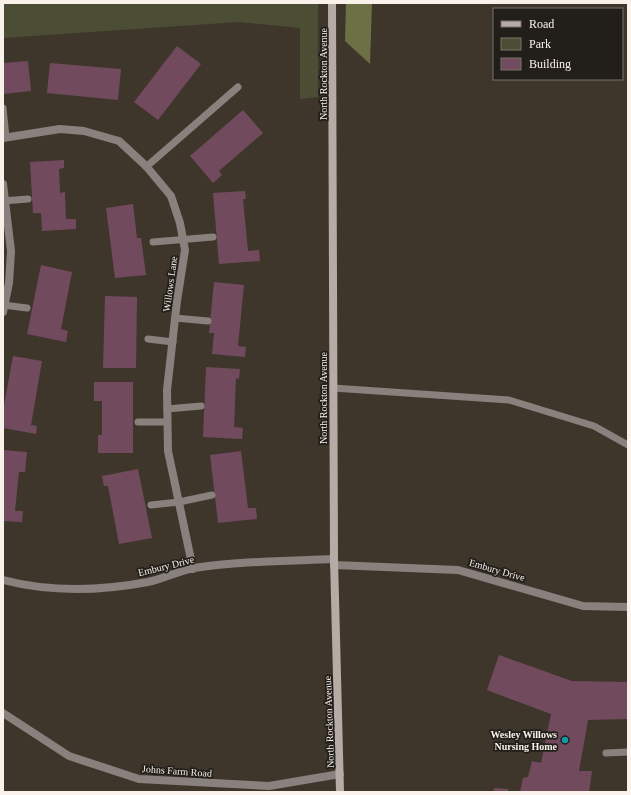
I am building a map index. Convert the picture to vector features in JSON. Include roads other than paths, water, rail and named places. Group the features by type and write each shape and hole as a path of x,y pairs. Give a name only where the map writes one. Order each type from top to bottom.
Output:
{"street":[{"name":"North Rockton Avenue","path":"332,3 334,562 340,792"},
{"name":"Willows Lane","path":"5,138 60,129 84,131 119,141 146,167 171,196 180,223 185,250 175,318 167,390 168,451 193,569"},
{"path":"3,184 11,251 9,283 4,307"},
{"name":"Embury Drive","path":"3,580 26,586 91,589 148,582 193,569 250,562 334,562 458,570 583,606 628,607"},
{"name":"Johns Farm Road","path":"3,713 69,756 138,779 269,786 340,774"}],"lane":[{"path":"146,167 238,87"},
{"path":"3,108 5,138"},
{"path":"4,201 28,199"},
{"path":"153,242 213,237"},
{"path":"4,307 27,308"},
{"path":"175,318 208,321"},
{"path":"148,339 173,342"},
{"path":"333,388 508,400 594,426 628,445"},
{"path":"167,409 201,406"},
{"path":"138,422 167,422"},
{"path":"151,505 179,502 212,495"},
{"path":"606,753 628,752"}],"place":[{"name":"Wesley Willows Nursing Home","path":"565,740"}]}
